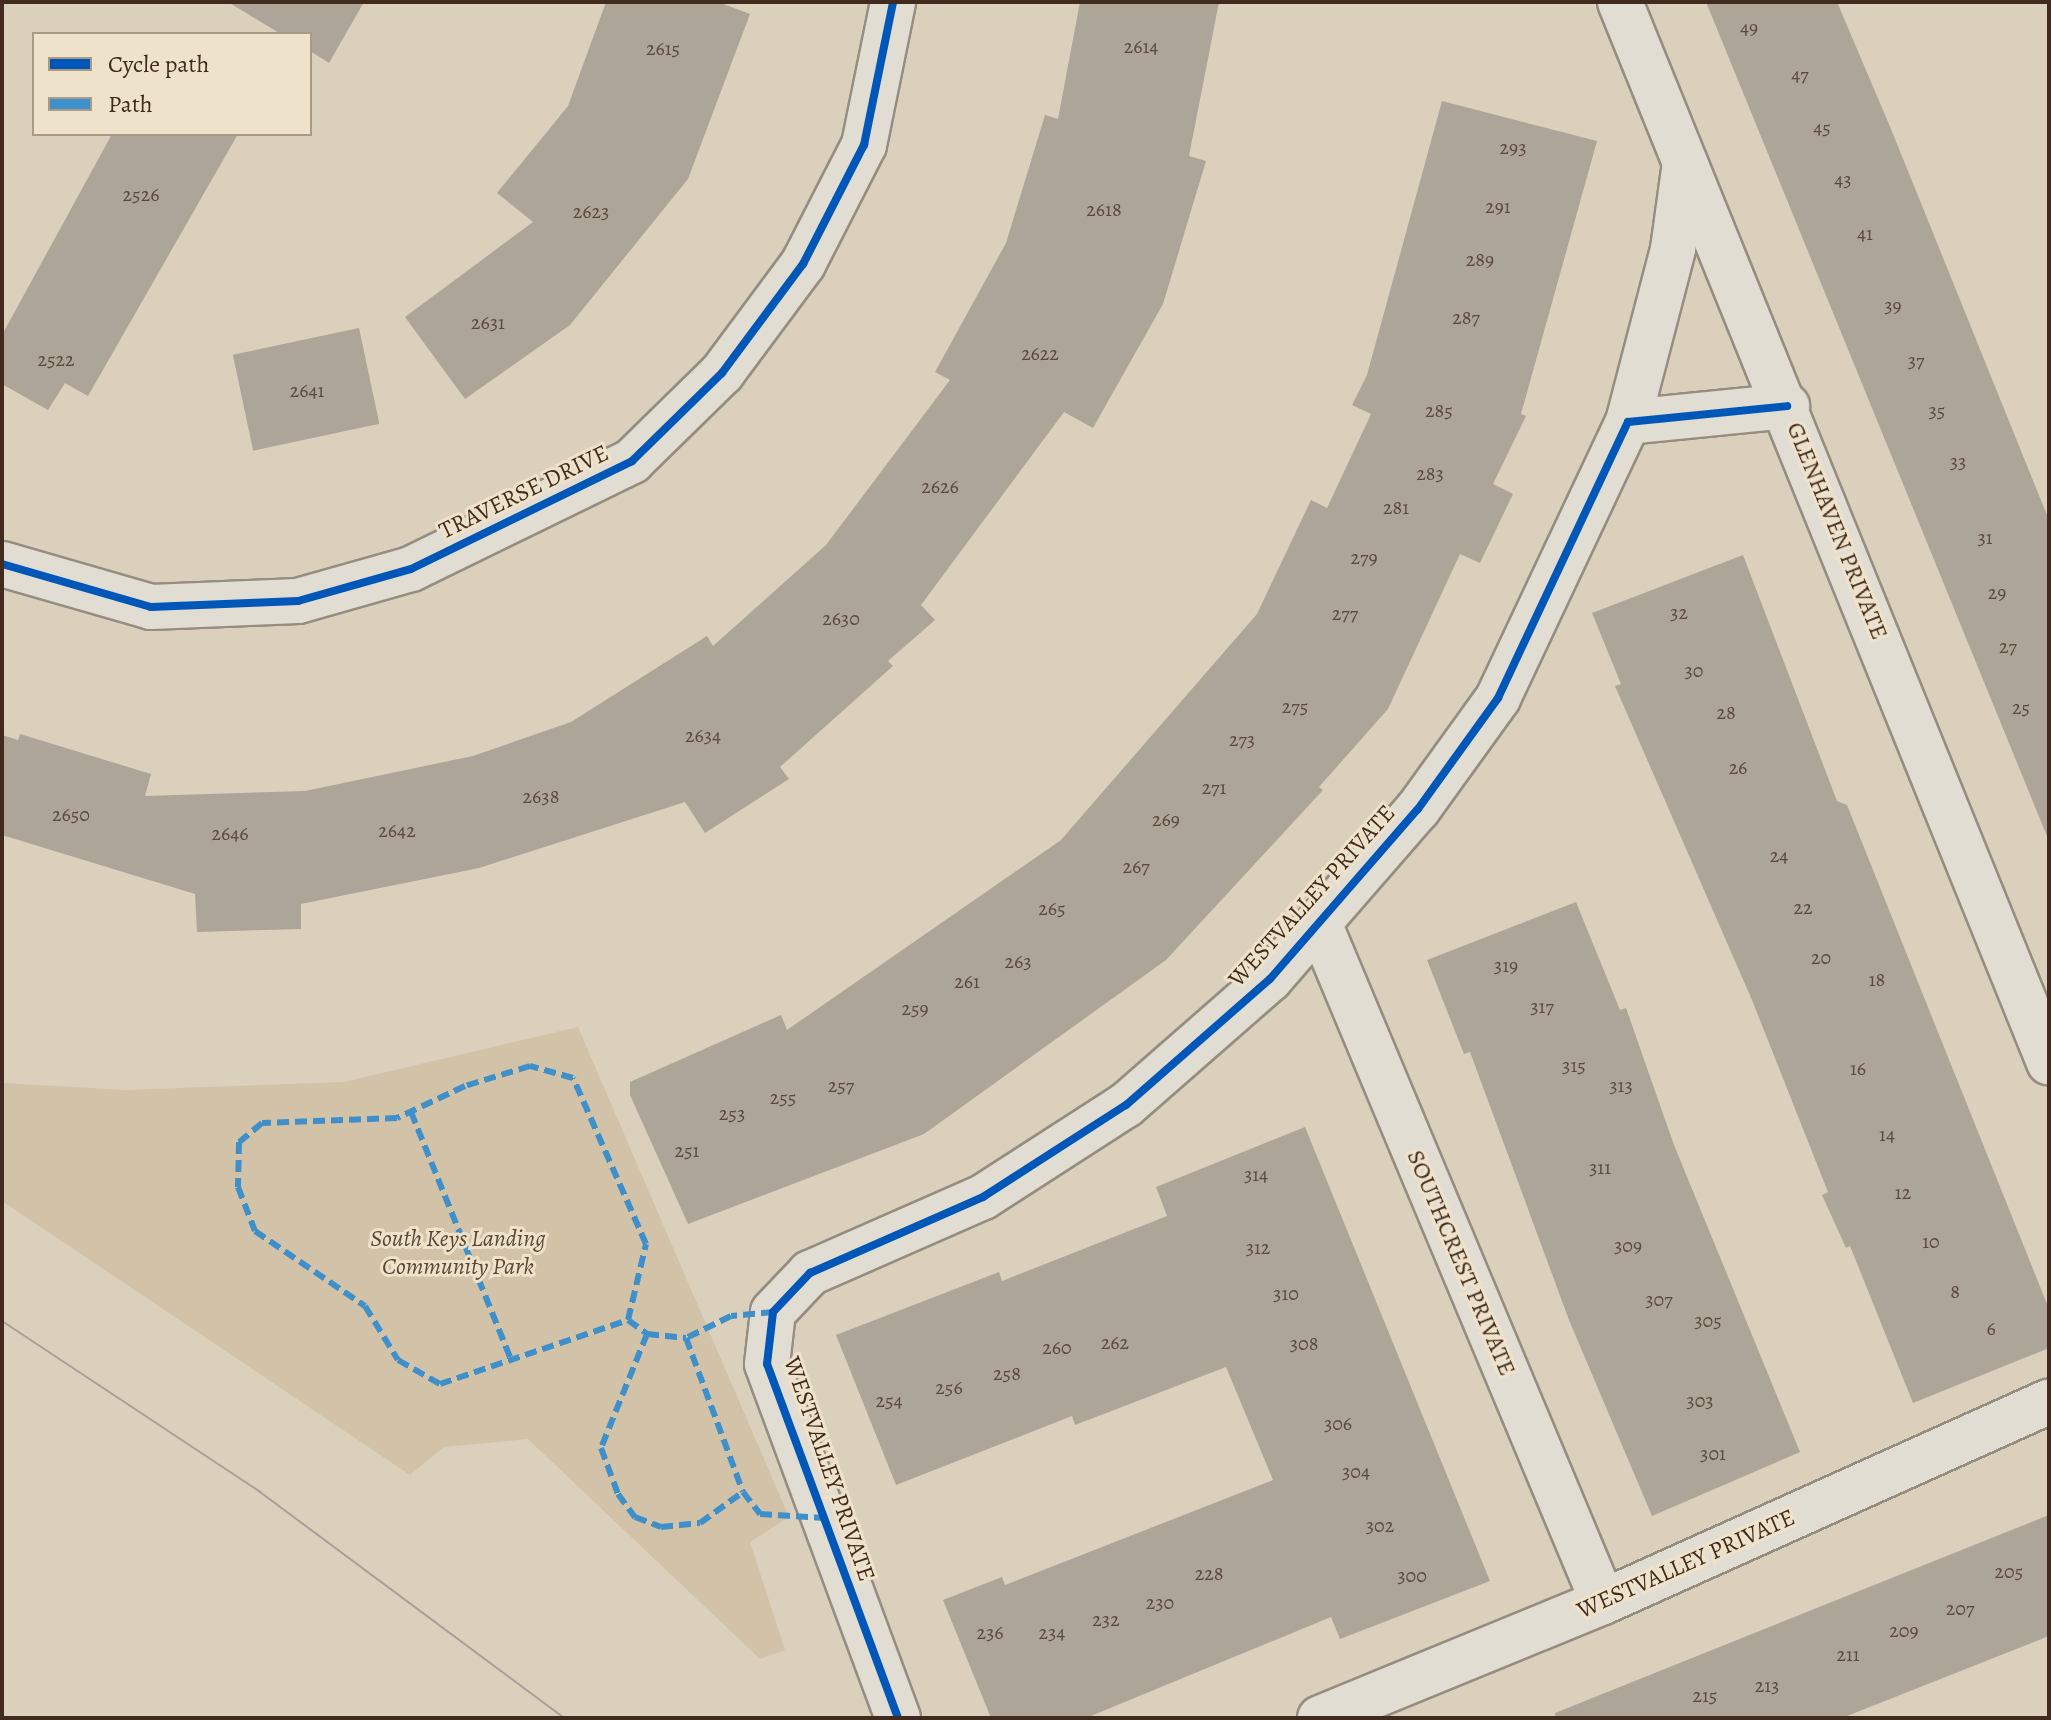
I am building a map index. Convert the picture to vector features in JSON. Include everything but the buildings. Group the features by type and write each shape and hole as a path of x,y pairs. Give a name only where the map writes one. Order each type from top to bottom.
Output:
{"street":[{"name":"TRAVERSE DRIVE","path":"2,564 151,607 298,601 411,569 632,461 722,373 803,264 864,145 893,2"},
{"name":"GLENHAVEN PRIVATE","path":"1620,2 1787,406 2049,1062"},
{"name":"WESTVALLEY PRIVATE","path":"898,1718 767,1364 773,1312 810,1273 983,1197 1126,1105 1270,979 1418,809 1498,698 1628,422 1673,249 1685,160"},
{"path":"1628,422 1787,406"},
{"name":"SOUTHCREST PRIVATE","path":"1319,923 1603,1602"},
{"name":"WESTVALLEY PRIVATE","path":"1320,1718 1603,1602 2049,1402"}],"green space":[{"name":"South Keys Landing Community Park","path":"578,1027 789,1517 750,1542 785,1650 760,1659 528,1439 444,1447 410,1475 2,1201 2,1083 125,1090 344,1082"}],"tram line":[{"path":"2,1321 260,1492 564,1718"}],"marked path":[{"path":"628,1320 646,1244 573,1078 530,1066 465,1086 397,1118 262,1123 239,1142 238,1187 255,1231 365,1306 398,1360 440,1384 628,1320 647,1334 686,1338"},
{"path":"411,1112 512,1362"},
{"path":"773,1312 731,1316 686,1338 743,1492 760,1514 824,1518"},
{"path":"647,1334 601,1448 618,1494 635,1517 661,1527 700,1523 743,1492"}],"cycle path":[{"path":"2,564 151,607 298,601 411,569 632,461 722,373 803,264 864,145 893,2"},
{"path":"898,1718 767,1364 773,1312 810,1273 983,1197 1126,1105 1270,979 1418,809 1498,698 1628,422 1787,406"}]}
